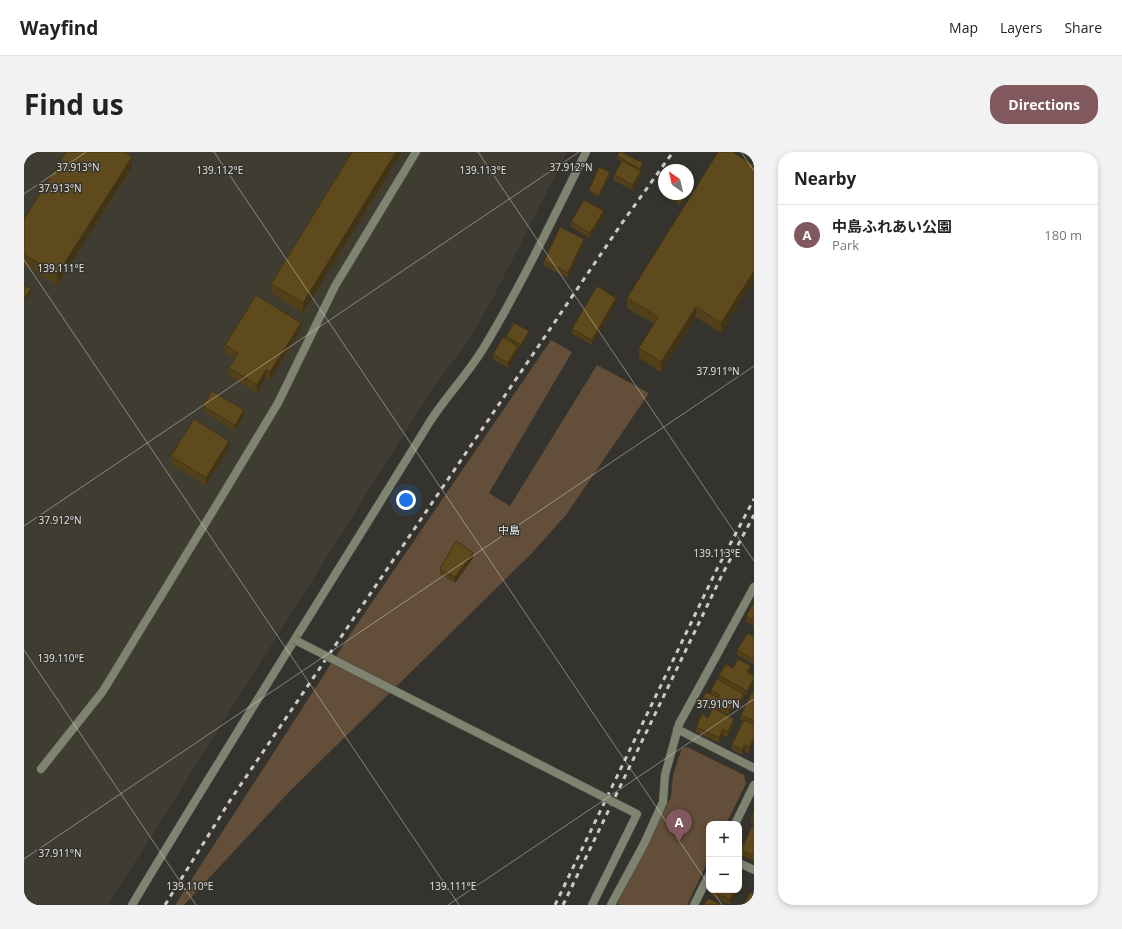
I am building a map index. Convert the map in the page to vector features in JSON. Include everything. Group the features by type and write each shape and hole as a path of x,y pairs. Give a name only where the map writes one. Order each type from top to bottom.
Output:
{"street":[{"path":"40,769 103,691 278,403 335,286 416,152"},
{"path":"132,905 222,755 432,420 485,347 506,310 586,152"},
{"path":"611,905 644,844 663,802 665,775 678,724 754,587"},
{"path":"295,640 637,814 592,905"},
{"path":"677,729 754,768"},
{"path":"736,821 754,785"},
{"path":"742,864 754,870"},
{"path":"694,905 706,881"}],"shaded area":[{"path":"24,152 567,152 491,302 470,338 433,388 108,905 24,905"},
{"path":"551,340 572,352 489,493 510,506 597,365 649,393 566,515 531,554 289,792 184,905 175,905 349,636"},
{"path":"687,747 744,775 746,784 728,821 706,821 706,865 687,905 619,905 617,904 671,797 673,775 682,748"}],"building":[{"path":"66,152 125,152 132,157 57,275 24,254 24,219"},
{"path":"352,152 396,152 303,303 271,284"},
{"path":"619,152 622,152 643,163 640,169 617,156"},
{"path":"718,152 733,152 754,166 754,271 721,323 696,307 661,362 639,348 658,317 627,298 688,200 694,200 694,191"},
{"path":"622,161 641,171 633,185 614,175"},
{"path":"599,167 610,172 599,195 589,190"},
{"path":"584,200 604,211 590,233 571,222"},
{"path":"560,227 584,239 568,273 544,261"},
{"path":"24,285 31,289 24,299"},
{"path":"597,286 616,298 592,340 572,329"},
{"path":"256,295 301,323 270,372 266,370 257,385 229,368 238,353 225,345"},
{"path":"514,323 529,331 521,345 506,336"},
{"path":"503,337 518,346 508,363 493,354"},
{"path":"212,391 244,410 235,425 203,406"},
{"path":"194,419 229,441 206,478 171,456"},
{"path":"456,541 473,553 455,577 440,569"},
{"path":"754,604 754,621 746,616"},
{"path":"748,633 754,637 754,660 737,650"},
{"path":"738,659 751,666 747,672 754,676 747,691 719,675 726,664 733,668"},
{"path":"717,679 744,694 740,701 735,699 729,710 714,703 713,705 702,699 706,692 718,698 720,695 711,690"},
{"path":"752,692 754,693 754,721 741,715"},
{"path":"713,708 734,719 728,732 723,729 719,738 696,727 702,714 708,718"},
{"path":"744,720 754,725 754,738 749,748 745,745 742,750 732,744"},
{"path":"754,811 754,818 751,817"},
{"path":"752,826 754,827 754,856 742,850"},
{"path":"751,892 754,894 754,905 743,905"},
{"path":"715,893 734,893 730,900"},
{"path":"708,898 721,905 704,905"}],"railway":[{"path":"165,905 231,799 622,223 673,152"},
{"path":"555,905 717,569 754,499"},
{"path":"563,905 723,573 754,515"}],"place":[{"name":"中島ふれあい公園","path":"679,842"}],"district":[{"name":"中島","path":"509,530"}]}
